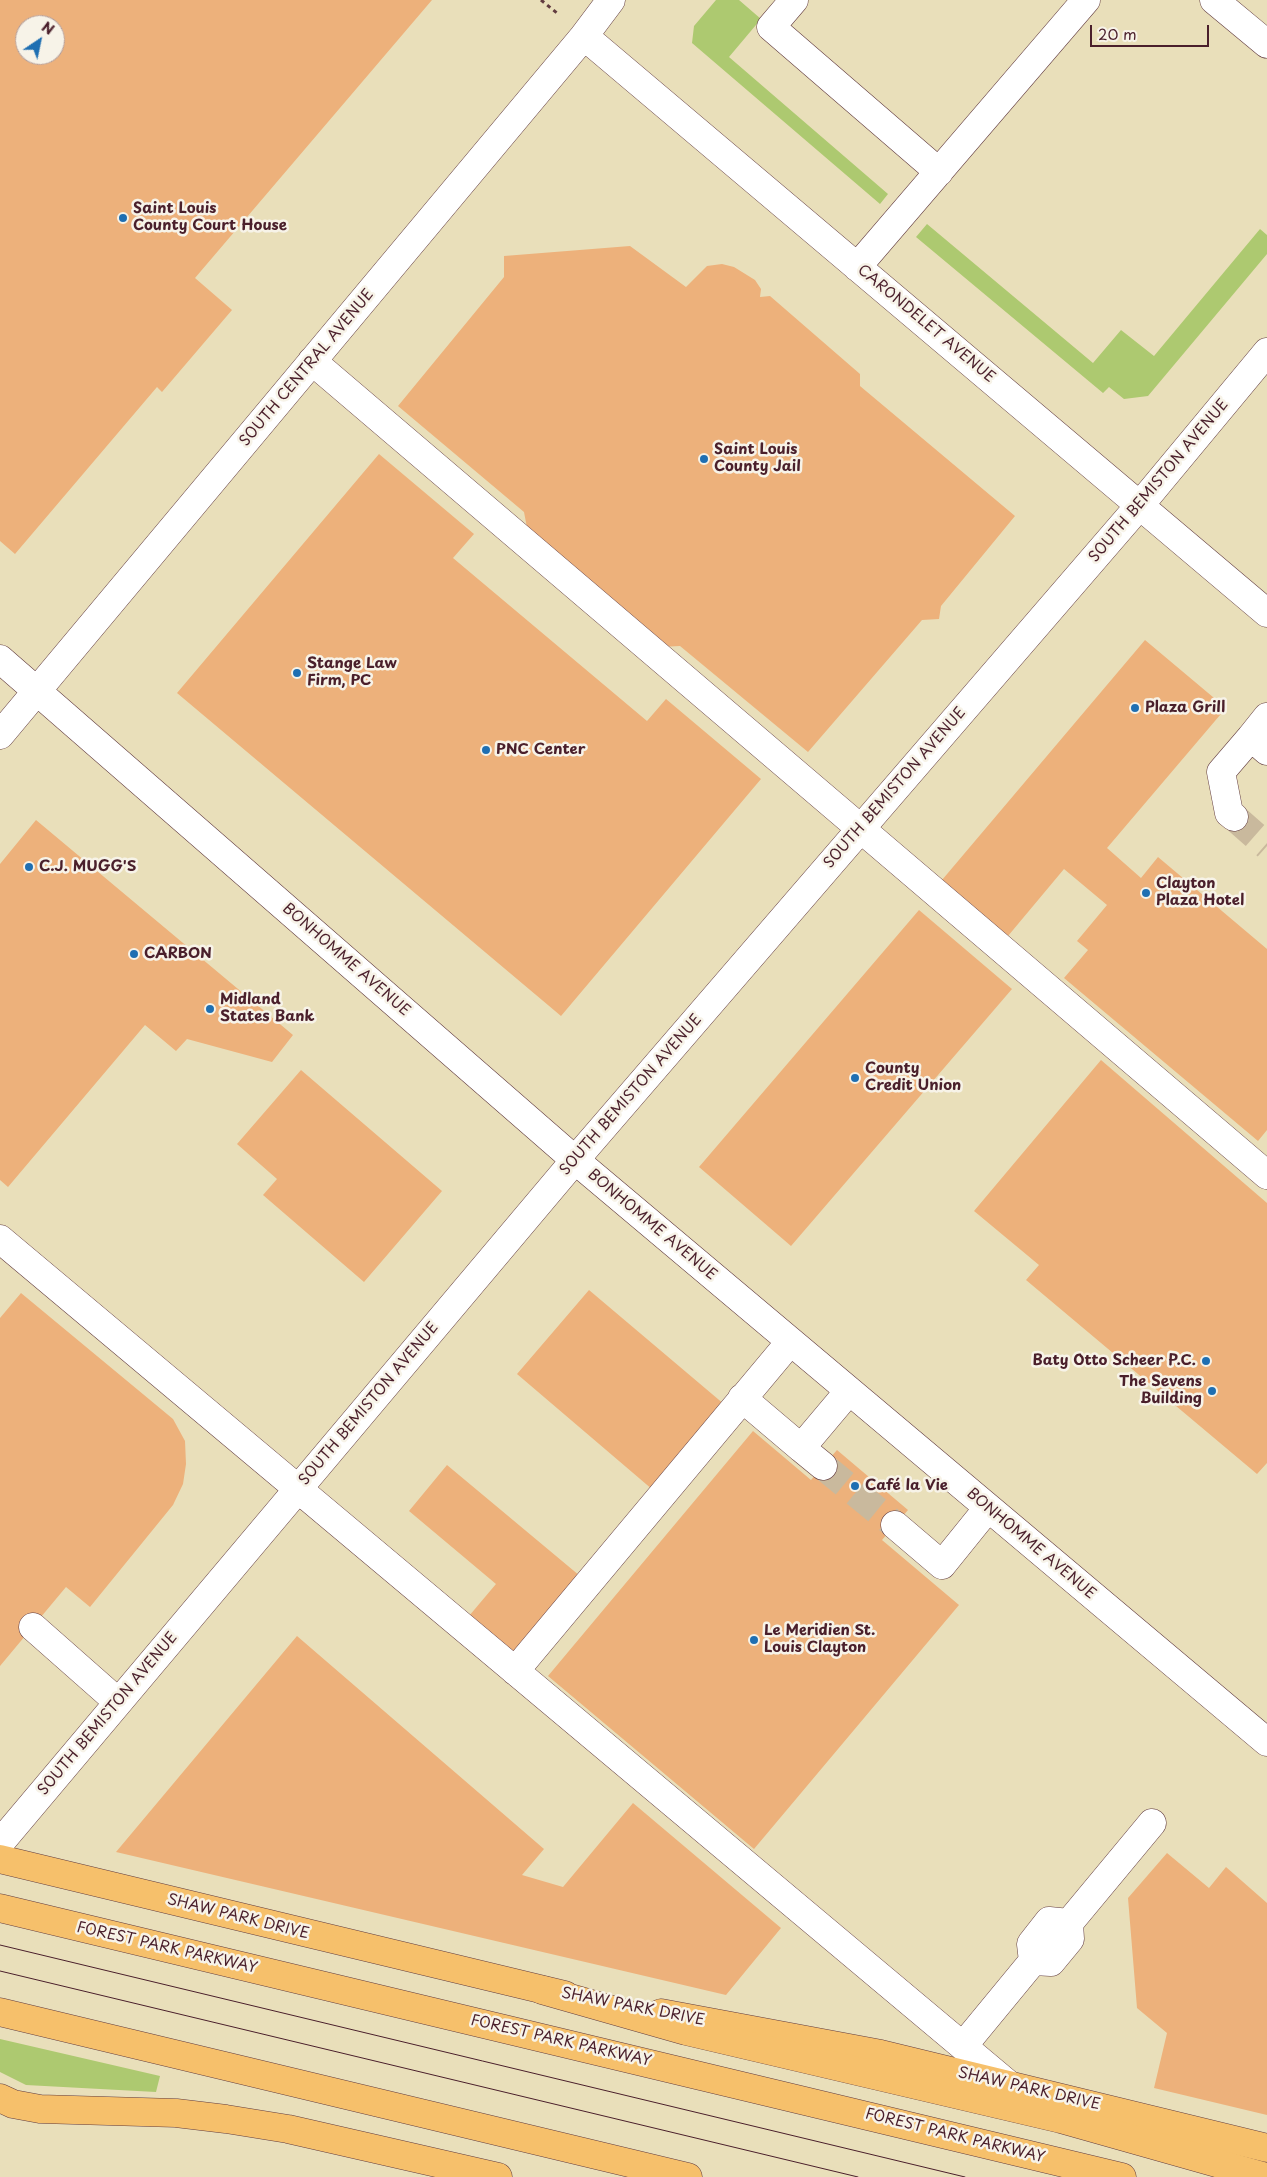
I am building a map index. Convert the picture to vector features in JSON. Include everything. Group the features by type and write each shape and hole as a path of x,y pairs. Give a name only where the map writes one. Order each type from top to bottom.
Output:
{"main road":[{"name":"SHAW PARK DRIVE","path":"0,1859 542,1990 881,2054 1267,2148"},
{"name":"FOREST PARK PARKWAY","path":"0,1908 1122,2177"},
{"path":"542,1990 686,2031 1061,2119 1266,2177"},
{"path":"0,2012 688,2177"},
{"path":"0,2098 13,2104 40,2109 176,2113 226,2119 298,2131 498,2177"}],"street":[{"name":"SOUTH CENTRAL AVENUE","path":"0,735 584,36 611,0"},
{"path":"794,0 771,27 939,172"},
{"path":"857,267 1086,0"},
{"path":"1214,0 1267,44"},
{"name":"CARONDELET AVENUE","path":"584,36 1267,613"},
{"name":"SOUTH BEMISTON AVENUE","path":"0,1843 575,1160 1140,505 1267,352"},
{"path":"312,361 1267,1176"},
{"name":"BONHOMME AVENUE","path":"0,659 38,690 575,1160 1267,1742"},
{"path":"1234,817 1229,813 1221,772 1262,735"},
{"path":"0,1239 1008,2084"},
{"path":"515,1671 790,1342"},
{"path":"801,1448 848,1391"},
{"path":"742,1398 824,1466"},
{"path":"895,1525 936,1573 988,1508"},
{"path":"33,1627 118,1702"},
{"path":"962,2046 1033,1961 1051,1962 1070,1939 1069,1923 1152,1823"}],"green space":[{"path":"716,0 739,0 761,19 729,57 888,194 880,204 692,43 694,26"},
{"path":"927,224 1093,363 1121,330 1154,356 1260,229 1267,235 1267,254 1148,396 1124,399 1109,387 1103,393 916,237"},
{"path":"0,2039 160,2076 156,2092 26,2085 0,2072"}],"building":[{"name":"Saint Louis County Court House","path":"0,0 432,0 195,278 232,310 162,392 157,387 15,554 0,541"},
{"name":"Saint Louis County Jail","path":"630,246 686,287 707,266 722,264 734,267 755,280 761,289 760,297 770,296 860,374 860,386 1015,516 941,606 939,619 922,620 808,752 680,646 660,647 528,533 524,512 398,406 504,277 504,256"},
{"name":"PNC Center","path":"379,454 474,534 453,558 647,721 666,699 761,779 561,1016 177,693"},
{"name":"Clayton Plaza Hotel","path":"1145,640 1226,708 1107,848 1141,878 1158,857 1267,949 1267,1130 1258,1141 1064,978 1088,950 1077,941 1107,905 1064,869 1008,936 942,880"},
{"path":"36,820 293,1035 272,1062 187,1039 176,1051 145,1025 8,1187 0,1180 0,864"},
{"name":"County Credit Union","path":"919,910 1012,989 791,1246 699,1167"},
{"path":"1101,1060 1267,1203 1267,1463 1257,1474 1026,1280 1039,1265 974,1211"},
{"path":"301,1070 442,1191 364,1282 263,1195 277,1179 237,1144"},
{"path":"589,1290 725,1405 653,1490 517,1374"},
{"path":"21,1293 173,1419 185,1441 186,1464 183,1484 173,1505 90,1607 66,1587 0,1666 0,1318"},
{"name":"Le Meridien St. Louis Clayton","path":"753,1431 811,1480 837,1450 908,1510 882,1540 959,1605 754,1849 548,1676"},
{"path":"447,1465 580,1576 515,1654 469,1616 496,1584 409,1511"},
{"path":"297,1636 544,1849 522,1875 563,1887 633,1803 781,1928 726,1995 116,1852"},
{"path":"1167,1853 1209,1888 1226,1867 1267,1903 1267,2115 1154,2088 1167,2033 1137,2008 1128,1898"}],"tunnel":[{"path":"1234,817 1267,846"},
{"path":"823,1466 895,1525"}],"tram line":[{"path":"0,1945 965,2177"},
{"path":"0,1971 858,2177"}],"place":[{"name":"Saint Louis County Court House","path":"123,218"},
{"name":"Saint Louis County Jail","path":"704,459"},
{"name":"Stange Law Firm, PC","path":"297,673"},
{"name":"Plaza Grill","path":"1135,708"},
{"name":"PNC Center","path":"486,750"},
{"name":"C.J. MUGG'S","path":"29,867"},
{"name":"Clayton Plaza Hotel","path":"1146,893"},
{"name":"CARBON","path":"134,954"},
{"name":"Midland States Bank","path":"210,1009"},
{"name":"County Credit Union","path":"855,1078"},
{"name":"Baty Otto Scheer P.C.","path":"1206,1361"},
{"name":"The Sevens Building","path":"1212,1391"},
{"name":"Café la Vie","path":"855,1486"},
{"name":"Le Meridien St. Louis Clayton","path":"754,1640"}]}
